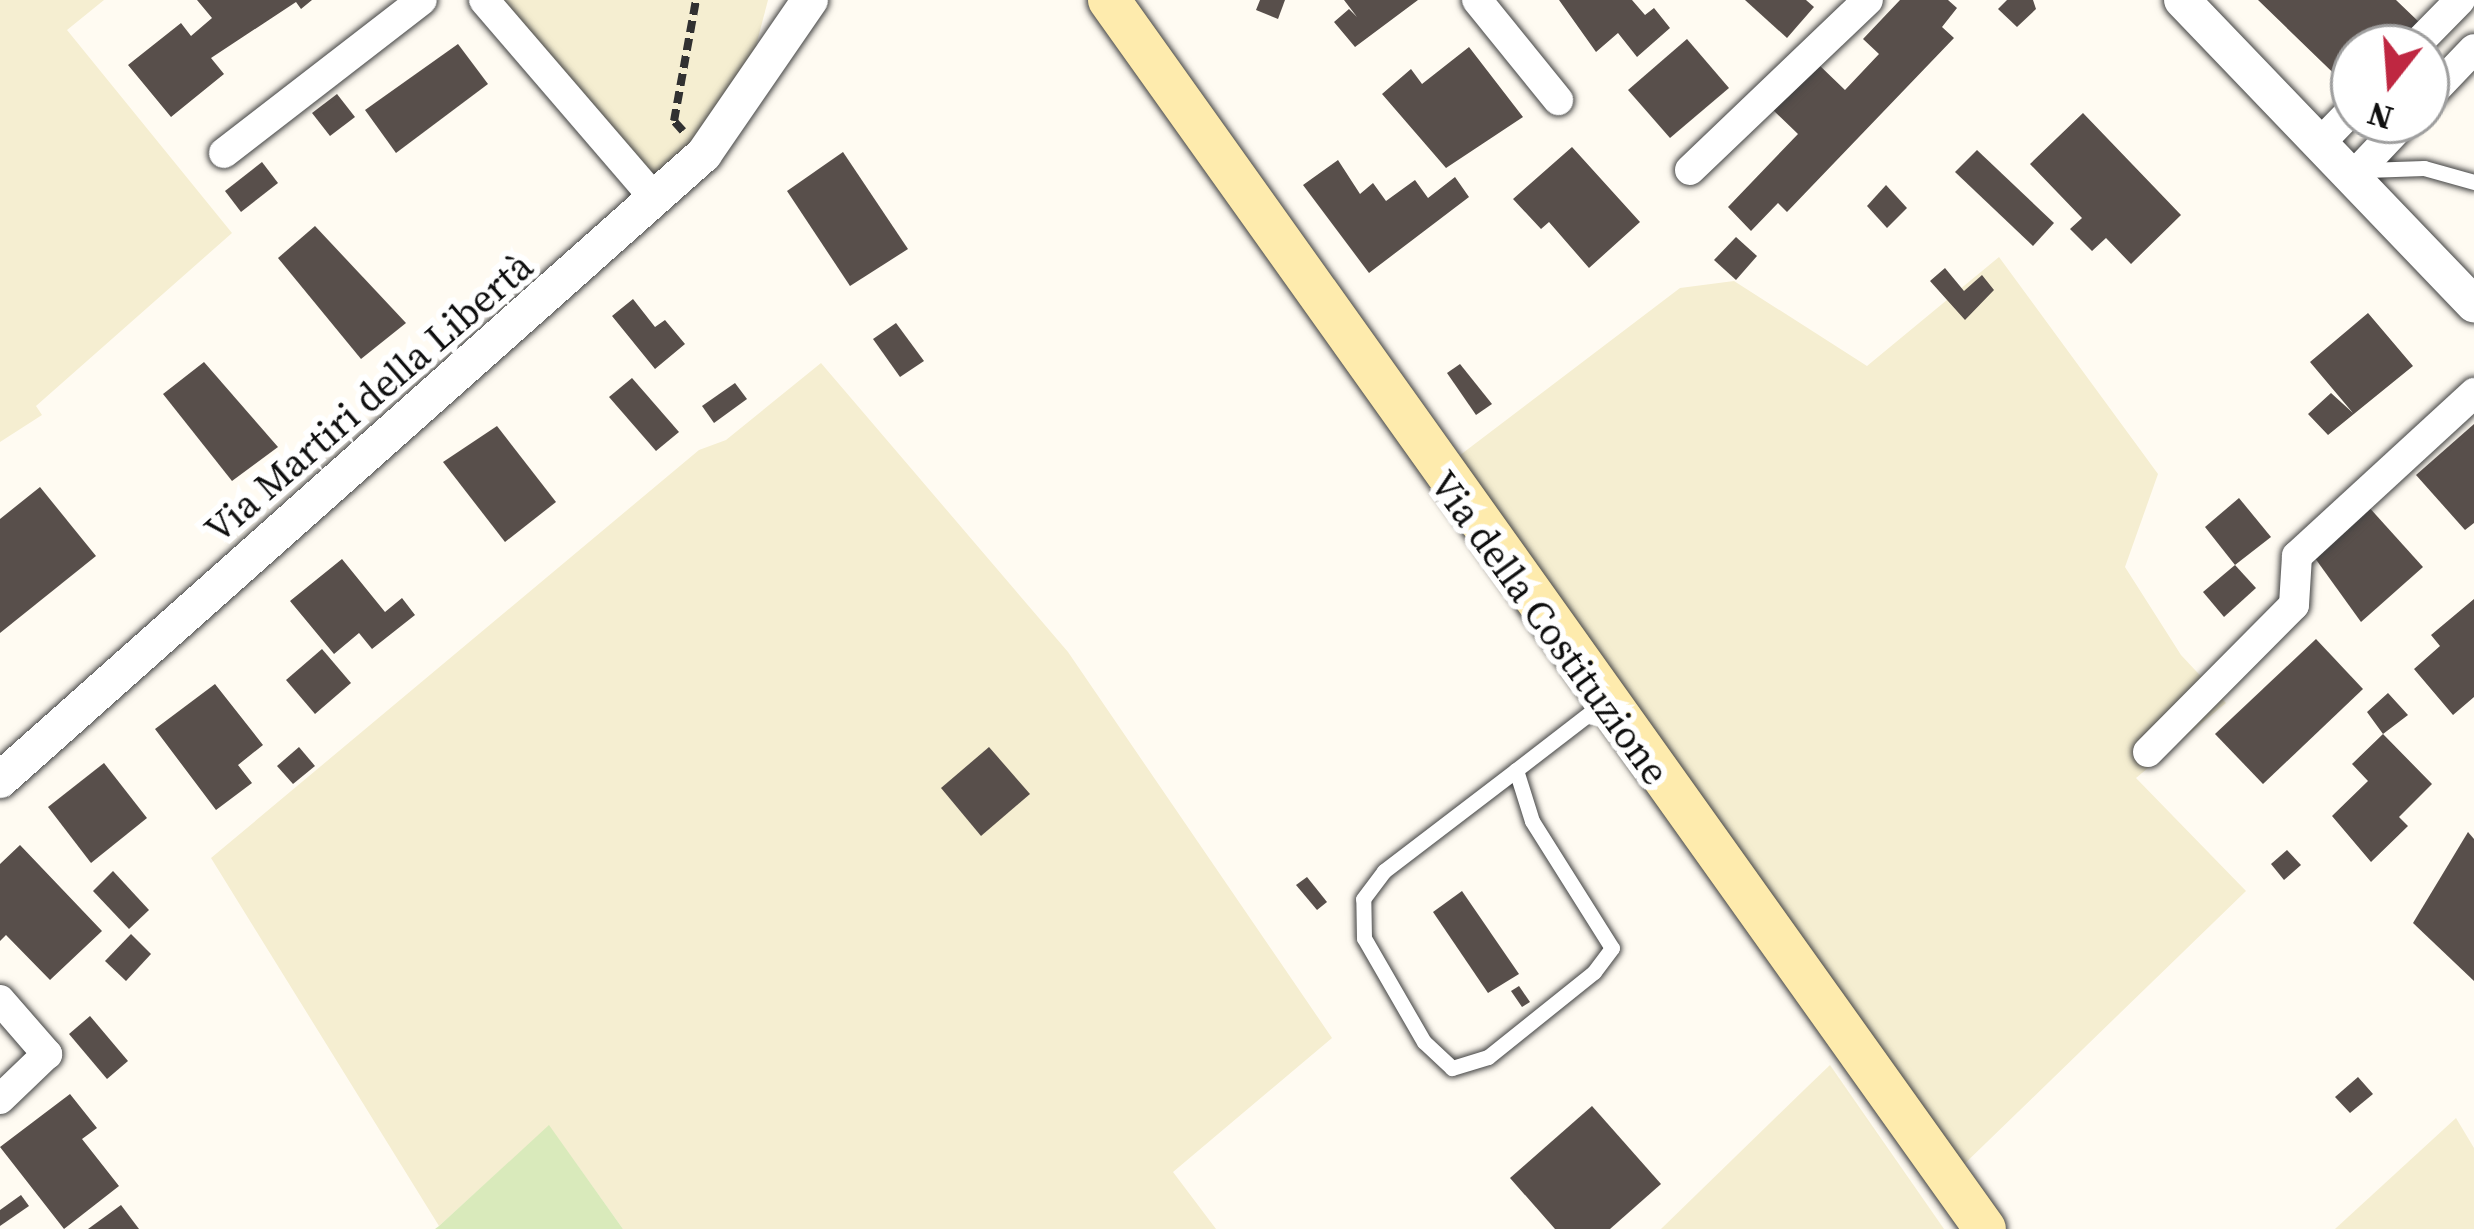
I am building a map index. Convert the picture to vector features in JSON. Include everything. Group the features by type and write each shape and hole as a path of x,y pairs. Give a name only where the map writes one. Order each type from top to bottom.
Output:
{"main road":[{"name":"Via della Costituzione","path":"1081,0 1114,12 1603,703 1985,1229"}],"street":[{"path":"224,153 422,0"},
{"path":"484,0 655,199"},
{"name":"Via Martiri della Libertà","path":"767,57 775,0"},
{"name":"Via Martiri della Libertà","path":"0,780 704,154 810,0"},
{"path":"1477,0 1558,100"},
{"path":"1690,170 1868,0"},
{"path":"2182,0 2355,174 2474,304"},
{"path":"2436,24 2460,0"},
{"path":"2450,74 2474,50"},
{"path":"2322,141 2330,133"},
{"path":"2355,174 2383,144"},
{"path":"2148,752 2294,604 2297,556 2474,393"},
{"path":"0,1000 47,1054 0,1099"}],"lane":[{"path":"2355,174 2384,165 2474,182"},
{"path":"1516,770 1532,821 1612,948 1594,972 1488,1057 1452,1068 1424,1042 1364,938 1363,899 1384,871 1603,703"}],"path":[{"path":"696,0 674,121 704,154"}],"shaded area":[{"path":"0,0 104,0 67,30 232,233 36,406 42,415 0,442"},
{"path":"490,0 768,0 756,46 689,151 652,176"},
{"path":"1999,257 2158,474 2125,567 2181,655 2226,703 2136,778 2246,891 1955,1173 1447,465 1680,288 1734,281 1867,366"},
{"path":"821,363 1068,652 1332,1038 1173,1172 1216,1229 623,1229 549,1126 439,1226 211,858 699,450 726,440"},
{"path":"1830,1065 1944,1229 1661,1229 1806,1088"},
{"path":"2456,1118 2474,1148 2474,1229 2335,1229"}],"green space":[{"path":"549,1125 623,1229 435,1229 439,1226"}],"building":[{"path":"197,0 312,0 301,9 296,2 211,58 224,74 171,117 128,65 181,23 191,36 212,18"},
{"path":"1260,0 1285,0 1278,19 1256,10"},
{"path":"1344,0 1418,0 1355,47 1334,22 1349,9 1357,17"},
{"path":"1559,0 1632,0 1645,15 1654,8 1670,28 1637,57 1618,33 1596,52"},
{"path":"1745,0 1806,0 1814,7 1787,38"},
{"path":"1900,0 1948,0 1957,8 1942,27 1954,38 1787,212 1778,203 1751,231 1728,207 1798,134 1772,109 1817,63 1845,90 1879,54 1863,39"},
{"path":"2007,0 2033,0 2036,9 2017,27 1998,9"},
{"path":"2258,0 2396,0 2420,23 2330,24 2330,70"},
{"path":"1687,39 1729,88 1670,138 1628,90"},
{"path":"458,44 488,84 396,153 365,110"},
{"path":"1469,47 1523,117 1446,168 1382,94 1411,69 1422,84"},
{"path":"337,94 355,117 330,136 312,113"},
{"path":"2083,113 2181,215 2131,264 2106,238 2092,251 2070,229 2082,218 2030,164"},
{"path":"1572,147 1640,222 1589,268 1549,222 1541,229 1513,199"},
{"path":"1977,150 2054,223 2033,246 1955,172"},
{"path":"843,152 908,249 850,286 787,191"},
{"path":"1338,160 1360,194 1373,183 1386,201 1415,180 1428,198 1455,177 1469,197 1369,273 1303,185"},
{"path":"262,162 278,183 241,212 225,191"},
{"path":"1886,185 1907,208 1887,228 1867,206"},
{"path":"315,226 406,323 361,359 278,258"},
{"path":"1736,237 1757,256 1736,280 1714,260"},
{"path":"1945,268 1964,291 1982,275 1994,290 1965,320 1930,281"},
{"path":"633,299 655,327 665,320 685,344 655,369 612,316"},
{"path":"2368,313 2413,366 2328,435 2308,414 2331,393 2353,413 2310,362"},
{"path":"896,323 924,361 900,377 873,339"},
{"path":"204,362 278,447 232,481 163,394"},
{"path":"1460,364 1492,404 1476,415 1447,373"},
{"path":"632,378 679,432 656,451 609,397"},
{"path":"735,383 747,399 714,423 702,406"},
{"path":"2474,424 2474,523 2465,530 2416,475"},
{"path":"497,426 556,502 505,542 443,462"},
{"path":"40,487 96,556 0,633 0,519"},
{"path":"2239,498 2271,537 2235,565 2205,527"},
{"path":"2367,505 2423,567 2361,622 2312,554"},
{"path":"342,559 385,612 402,598 415,615 372,649 359,633 334,654 290,601"},
{"path":"2235,565 2256,588 2224,617 2203,592"},
{"path":"2474,599 2474,697 2453,715 2414,669 2440,646 2431,635"},
{"path":"2316,639 2363,689 2263,784 2215,734"},
{"path":"322,649 351,683 315,714 286,680"},
{"path":"215,684 263,745 238,765 252,783 216,810 155,729"},
{"path":"2388,693 2408,715 2383,734 2367,712"},
{"path":"2383,734 2432,784 2399,817 2408,826 2371,862 2332,816 2368,781 2352,764"},
{"path":"299,747 315,766 293,784 277,766"},
{"path":"989,747 1030,794 981,836 941,788"},
{"path":"104,763 147,818 91,863 48,807"},
{"path":"2468,832 2474,839 2474,981 2413,923"},
{"path":"20,845 102,931 50,980 6,935 0,941 0,864"},
{"path":"2287,850 2301,865 2284,880 2271,864"},
{"path":"113,871 149,910 129,929 93,891"},
{"path":"1307,877 1327,902 1317,910 1296,885"},
{"path":"1462,891 1519,974 1488,993 1433,912"},
{"path":"131,934 151,954 126,981 105,961"},
{"path":"1519,986 1530,1002 1522,1007 1511,991"},
{"path":"90,1016 128,1061 107,1079 69,1034"},
{"path":"2358,1077 2373,1094 2350,1113 2335,1097"},
{"path":"70,1094 97,1128 82,1139 119,1186 64,1229 0,1147"},
{"path":"1592,1106 1661,1184 1610,1229 1555,1229 1510,1178"},
{"path":"21,1195 29,1206 0,1226 0,1210"},
{"path":"121,1205 139,1229 88,1229"}]}
